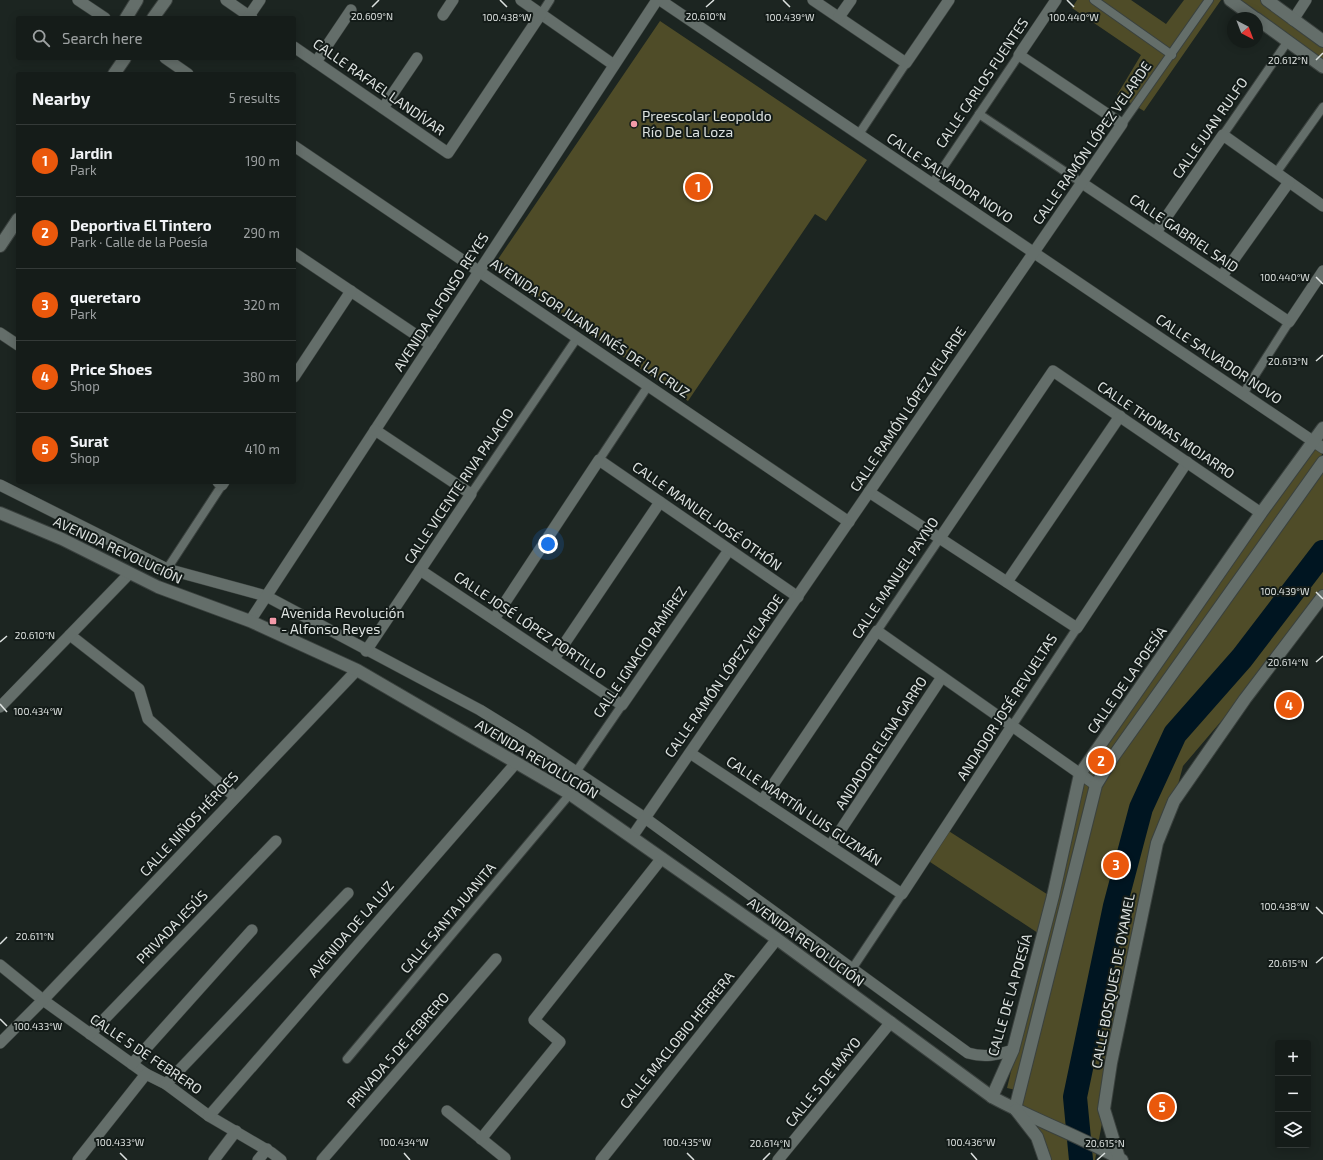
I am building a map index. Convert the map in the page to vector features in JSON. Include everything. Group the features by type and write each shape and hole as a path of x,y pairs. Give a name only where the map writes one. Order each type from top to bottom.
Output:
{"main road":[{"path":"127,16 138,0"},
{"path":"154,16 166,0"},
{"path":"1230,0 1246,12"},
{"path":"1267,0 1323,41"},
{"path":"1263,24 1323,67"},
{"path":"115,72 124,60"},
{"path":"0,246 16,222"},
{"name":"CALLE DE LA POESÍA","path":"992,1097 1013,1050 1052,896 1080,774 1261,513 1318,445 1323,428"},
{"path":"1015,1109 1096,785 1113,757 1323,462"},
{"name":"AVENIDA REVOLUCIÓN","path":"0,513 62,539 158,587 250,620 357,670 570,794 777,939 992,1097 1015,1109 1057,1127 1118,1158"},
{"name":"CALLE BOSQUES DE OYAMEL","path":"1118,1158 1104,1109 1111,1063 1157,843 1174,801 1245,699 1323,596"},
{"name":"AVENIDA REVOLUCIÓN","path":"1015,1109 1037,1137 1045,1160"}],"street":[{"path":"78,0 102,16"},
{"path":"226,0 250,16"},
{"path":"252,16 260,0"},
{"path":"443,15 453,0"},
{"path":"521,0 614,65"},
{"path":"541,14 550,0"},
{"name":"AVENIDA ALFONSO REYES","path":"250,620 658,0"},
{"name":"CALLE SALVADOR NOVO","path":"658,0 859,134 1318,445"},
{"path":"813,0 906,63"},
{"path":"839,17 850,0"},
{"path":"859,134 949,0"},
{"name":"CALLE CARLOS FUENTES","path":"932,184 1056,0"},
{"path":"1094,0 1172,55"},
{"name":"CALLE RAMÓN LÓPEZ VELARDE","path":"632,837 1122,124 1172,55 1209,0"},
{"path":"1293,20 1306,0"},
{"path":"316,62 351,10"},
{"name":"CALLE RAFAEL LANDÍVAR","path":"296,48 448,153 541,14"},
{"name":"CALLE JUAN RULFO","path":"1156,232 1288,41"},
{"path":"1019,55 1122,124"},
{"path":"383,108 417,58"},
{"path":"168,60 185,72"},
{"path":"1276,173 1323,107"},
{"path":"979,114 1082,183"},
{"path":"1223,135 1323,206"},
{"name":"AVENIDA SOR JUANA INÉS DE LA CRUZ","path":"296,147 849,522"},
{"path":"1222,276 1289,182"},
{"name":"CALLE GABRIEL SAID","path":"1082,183 1289,322"},
{"path":"296,254 430,345"},
{"path":"1243,394 1323,271"},
{"path":"296,374 351,291"},
{"path":"0,333 16,344"},
{"name":"CALLE VICENTE RIVA PALACIO","path":"366,651 577,338"},
{"name":"CALLE THOMAS MOJARRO","path":"1053,371 1261,513"},
{"name":"CALLE MANUEL PAYNO","path":"762,801 1053,371"},
{"path":"494,619 648,386"},
{"path":"1007,582 1120,416"},
{"path":"375,430 471,494"},
{"name":"CALLE MANUEL JOSÉ OTHÓN","path":"599,460 798,597"},
{"name":"ANDADOR JOSÉ REVUELTAS","path":"852,969 1187,462"},
{"path":"167,569 220,484"},
{"name":"AVENIDA REVOLUCIÓN","path":"0,485 167,569 266,596 366,651 480,710 645,818 968,1052 978,1056 991,1057 1013,1050"},
{"path":"869,492 1077,628"},
{"path":"554,659 660,502"},
{"name":"CALLE IGNACIO RAMÍREZ","path":"576,772 728,550"},
{"name":"CALLE JOSÉ LÓPEZ PORTILLO","path":"420,570 622,705"},
{"path":"0,707 130,572"},
{"path":"877,630 1096,785"},
{"path":"70,634 139,689 148,719 235,797"},
{"name":"CALLE NIÑOS HÉROES","path":"0,1043 43,1000 357,670"},
{"name":"ANDADOR ELENA GARRO","path":"830,846 942,677"},
{"name":"CALLE MARTÍN LUIS GUZMÁN","path":"690,753 902,894"},
{"name":"AVENIDA DE LA LUZ","path":"209,1116 516,763"},
{"name":"CALLE SANTA JUANITA","path":"347,1059 570,794"},
{"name":"PRIVADA JESÚS","path":"90,1034 276,841"},
{"path":"481,1139 560,1042 534,1020 662,858"},
{"path":"166,1084 348,893"},
{"path":"132,1064 252,930"},
{"name":"CALLE MACLOBIO HERRERA","path":"601,1160 777,939"},
{"name":"PRIVADA 5 DE FEBRERO","path":"322,1160 496,959"},
{"name":"CALLE 5 DE FEBRERO","path":"0,965 43,1000 146,1074 166,1084 209,1116 267,1149 281,1160"},
{"name":"CALLE 5 DE MAYO","path":"778,1160 891,1022"},
{"path":"78,1160 146,1074"},
{"path":"447,1111 505,1158"},
{"path":"214,1160 236,1131"},
{"path":"258,1160 267,1149"}],"shaded area":[{"path":"1077,0 1131,0 1166,24 1184,0 1221,0 1144,111 1117,95 1141,55 1072,8"},
{"path":"1230,0 1271,0 1323,36 1323,63 1263,22 1263,12 1248,12"},
{"path":"660,21 867,160 826,221 815,214 688,401 492,268"},
{"path":"1323,436 1323,453 1105,765 1016,1090 1007,1088 1044,937 924,858 944,828 1053,898 1085,778 1097,757"},
{"path":"1323,462 1323,592 1281,651 1183,766 1140,925 1095,1160 1042,1160 1015,1109 1091,806 1134,728"}],"waterway":[{"path":"1081,1160 1075,1097 1115,906 1141,808 1175,734 1242,658 1323,552"}],"place":[{"name":"Preescolar Leopoldo Río De La Loza","path":"634,124"},
{"name":"Jardin","path":"698,187"},
{"name":"Avenida Revolución - Alfonso Reyes","path":"273,621"},
{"name":"Price Shoes","path":"1289,705"},
{"name":"Deportiva El Tintero","path":"1101,761"},
{"name":"queretaro","path":"1116,865"},
{"name":"Surat","path":"1162,1107"}]}
